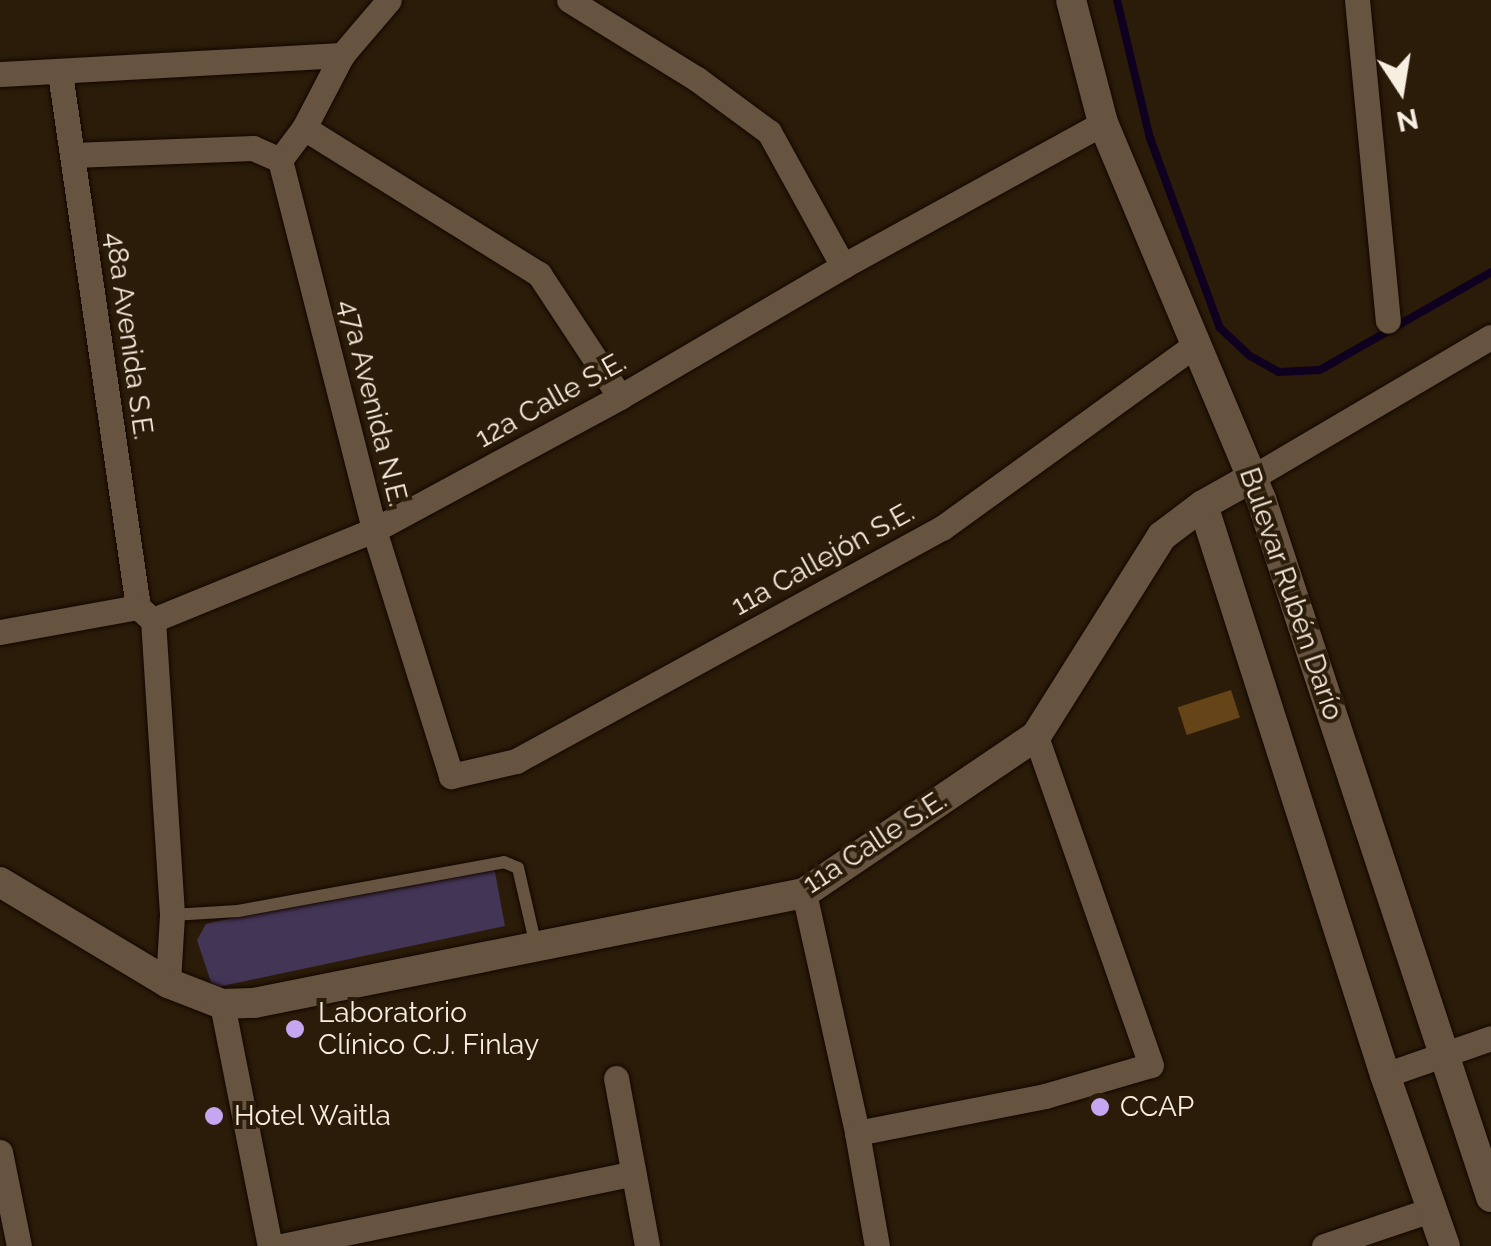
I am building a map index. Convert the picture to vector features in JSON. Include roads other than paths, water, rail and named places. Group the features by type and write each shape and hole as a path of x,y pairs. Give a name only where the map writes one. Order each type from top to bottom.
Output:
{"street":[{"path":"73,155 254,148 280,160 304,128 342,55 388,0"},
{"path":"570,0 697,79 770,132 843,266"},
{"name":"Bulevar Rubén Darío","path":"1071,0 1103,123 1253,477 1491,1197"},
{"path":"1356,0 1388,321"},
{"path":"0,74 342,55"},
{"name":"48a Avenida S.E.","path":"60,73 145,614 172,915 168,982"},
{"name":"12a Calle S.E.","path":"0,632 145,614 374,530 620,397 843,266 1103,123"},
{"path":"304,128 539,274 620,397"},
{"name":"47a Avenida N.E.","path":"280,160 374,530 450,776"},
{"name":"11a Calle S.E.","path":"0,882 168,982 222,1004 254,1003 804,893 1036,736 1162,536 1202,505 1491,337"},
{"name":"11a Callejón S.E.","path":"450,776 516,761 942,528 1196,344"},
{"name":"Bulevar Rubén Darío","path":"1202,505 1384,1075 1445,1246"},
{"path":"857,1134 1045,1096 1151,1065 1036,736"},
{"path":"804,893 857,1134 876,1246"},
{"path":"222,1004 270,1246"},
{"path":"1384,1075 1491,1038"},
{"path":"616,1078 647,1246"},
{"path":"0,1152 18,1246"},
{"path":"282,1246 634,1173"},
{"path":"1324,1246 1433,1209"}],"lane":[{"path":"172,915 238,911 504,862 518,868 536,946"}],"waterway":[{"path":"1117,0 1150,138 1220,328 1250,356 1279,372 1320,370 1491,272"}],"place":[{"name":"Laboratorio Clínico C.J. Finlay","path":"295,1029"},
{"name":"CCAP","path":"1100,1107"},
{"name":"Hotel Waitla","path":"214,1116"}]}
